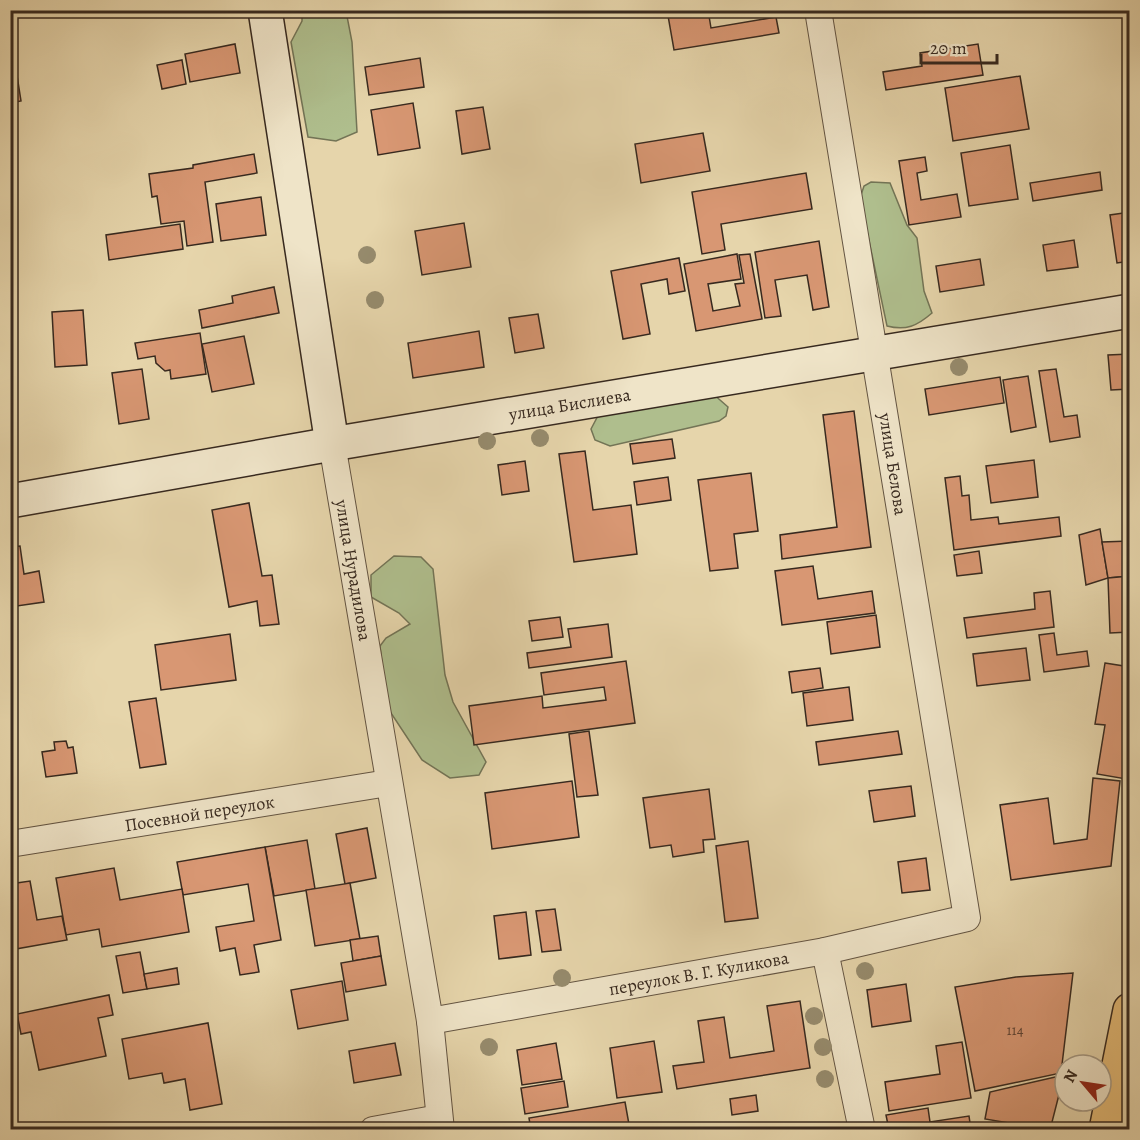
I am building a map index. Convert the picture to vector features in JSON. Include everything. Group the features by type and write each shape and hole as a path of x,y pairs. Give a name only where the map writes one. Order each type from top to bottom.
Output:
{"main road":[{"path":"1106,1130 1130,1010"}],"street":[{"name":"улица Нурадилова","path":"265,10 332,444 430,1021 440,1124"},
{"name":"улица Белова","path":"818,10 967,918"},
{"name":"улица Бислиева","path":"10,501 332,444 1130,311"},
{"name":"Посевной переулок","path":"10,844 388,783"},
{"name":"переулок В. Г. Куликова","path":"430,1021 825,951 967,918"},
{"path":"825,951 862,1130"},
{"path":"373,1130 440,1124"}],"green space":[{"path":"302,11 346,11 352,42 357,132 336,141 308,137 291,42 302,21"},
{"path":"871,182 890,183 907,225 917,238 924,291 932,313 906,328 887,326 860,198 864,186"},
{"path":"712,393 728,407 726,416 719,421 610,446 595,440 591,429 600,412"},
{"path":"394,556 421,557 433,569 445,675 453,702 486,762 479,775 450,778 422,760 387,707 380,646 386,638 410,624 399,613 371,597 371,575"}],"building":[{"path":"77,10 109,10 78,16"},
{"path":"667,10 708,10 711,28 776,17 779,33 674,50"},
{"path":"235,44 240,73 190,82 185,54"},
{"path":"978,44 983,75 886,90 883,72 922,66 920,53"},
{"path":"13,50 21,101 10,103 10,51"},
{"path":"420,58 424,87 369,95 365,67"},
{"path":"182,60 186,84 162,89 157,65"},
{"path":"1020,76 1029,129 953,141 945,88"},
{"path":"413,103 420,148 378,155 371,110"},
{"path":"483,107 490,149 462,154 456,111"},
{"path":"703,133 710,171 641,183 635,144"},
{"path":"1010,145 1018,199 969,206 961,153"},
{"path":"254,154 257,173 205,182 213,242 187,246 184,221 161,224 157,196 152,197 149,174 193,168 193,165"},
{"path":"925,157 927,171 917,173 921,200 957,194 961,217 909,225 899,161"},
{"path":"1100,172 1102,190 1033,201 1030,183"},
{"path":"806,173 812,209 721,224 725,250 702,254 692,192"},
{"path":"261,197 266,235 221,241 216,204"},
{"path":"1130,212 1130,261 1117,263 1110,215"},
{"path":"464,223 471,267 422,275 415,231"},
{"path":"180,224 183,249 109,260 106,235"},
{"path":"1074,240 1078,267 1047,271 1043,245"},
{"path":"819,241 829,307 813,310 807,275 775,280 781,316 765,318 755,252"},
{"path":"737,254 741,279 708,284 713,311 740,306 735,284 744,283 739,255 750,254 762,319 696,331 684,264"},
{"path":"679,258 685,291 669,294 667,279 641,284 650,334 623,339 611,271"},
{"path":"980,259 984,285 940,292 936,266"},
{"path":"274,287 279,313 202,328 199,310 233,303 232,296"},
{"path":"83,310 87,365 55,367 52,312"},
{"path":"538,314 544,348 515,353 509,318"},
{"path":"479,331 484,367 413,378 408,343"},
{"path":"200,333 206,374 171,379 170,370 165,371 156,363 155,356 138,359 135,343"},
{"path":"244,336 254,384 212,392 202,344"},
{"path":"1130,354 1130,389 1111,390 1108,355"},
{"path":"142,369 149,419 119,424 112,373"},
{"path":"1056,369 1064,417 1077,415 1080,437 1050,442 1039,371"},
{"path":"1028,376 1036,427 1011,432 1003,380"},
{"path":"1000,377 1004,403 929,415 925,389"},
{"path":"854,411 871,547 782,559 780,535 837,527 823,415"},
{"path":"672,439 675,458 633,464 630,444"},
{"path":"585,451 593,510 631,505 637,554 574,562 559,454"},
{"path":"1034,460 1038,497 991,503 986,466"},
{"path":"525,461 529,491 502,495 498,465"},
{"path":"751,473 758,531 734,534 738,568 710,571 698,480"},
{"path":"960,476 962,496 969,495 971,520 998,517 999,524 1059,517 1061,536 954,550 945,478"},
{"path":"668,477 671,500 637,505 634,482"},
{"path":"249,503 262,576 272,575 279,624 260,626 257,601 229,607 212,510"},
{"path":"1100,529 1108,578 1086,585 1079,535"},
{"path":"1130,541 1130,576 1108,578 1102,542"},
{"path":"20,546 24,574 39,571 44,602 10,607 10,547"},
{"path":"979,551 982,573 957,576 954,555"},
{"path":"813,566 818,599 872,591 875,613 782,625 775,571"},
{"path":"1130,576 1130,632 1110,633 1108,578"},
{"path":"1050,591 1054,627 967,638 964,618 1035,609 1034,593"},
{"path":"876,615 880,647 831,654 827,622"},
{"path":"560,617 563,637 532,641 529,621"},
{"path":"608,624 612,657 529,668 527,653 571,647 568,629"},
{"path":"1054,633 1057,655 1087,651 1089,666 1044,672 1039,635"},
{"path":"230,634 236,680 161,690 155,645"},
{"path":"1026,648 1030,680 977,686 973,654"},
{"path":"626,661 635,723 474,745 469,706 542,696 543,708 606,700 604,687 544,695 541,673"},
{"path":"1105,663 1130,667 1130,759 1126,779 1097,774 1105,725 1095,724"},
{"path":"820,668 823,688 792,693 789,672"},
{"path":"849,687 853,720 807,726 803,693"},
{"path":"156,698 166,764 140,768 129,702"},
{"path":"589,731 598,795 577,797 569,734"},
{"path":"898,731 902,754 819,765 816,742"},
{"path":"66,741 68,748 73,747 77,773 46,777 42,752 55,750 54,742"},
{"path":"1093,778 1120,781 1111,866 1011,880 1000,805 1048,798 1054,844 1087,839"},
{"path":"572,781 579,837 492,849 485,793"},
{"path":"911,786 915,816 874,822 869,791"},
{"path":"709,789 715,839 703,840 704,852 673,857 671,845 650,848 643,798"},
{"path":"367,828 376,878 345,884 336,834"},
{"path":"307,840 315,889 274,896 265,847"},
{"path":"748,841 758,918 725,922 716,846"},
{"path":"265,847 281,940 254,945 259,972 240,975 235,948 220,951 216,927 254,921 248,884 183,895 177,862"},
{"path":"926,858 930,890 902,893 898,862"},
{"path":"114,868 120,900 182,889 189,932 102,947 99,929 66,935 56,878"},
{"path":"30,881 37,920 62,916 67,940 10,950 10,884"},
{"path":"350,883 360,939 315,946 306,890"},
{"path":"555,909 561,950 542,952 536,911"},
{"path":"526,912 531,955 499,959 494,916"},
{"path":"378,936 381,956 353,961 350,940"},
{"path":"140,952 147,989 123,993 116,956"},
{"path":"381,956 386,985 346,992 341,963"},
{"path":"177,968 179,984 147,989 144,974"},
{"path":"1073,973 1063,1053 1053,1053 1053,1075 975,1091 955,987 1016,977"},
{"path":"342,981 348,1020 298,1029 291,990"},
{"path":"906,984 911,1021 872,1027 867,990"},
{"path":"109,995 113,1015 98,1018 106,1056 39,1070 31,1032 21,1034 17,1014"},
{"path":"800,1001 810,1068 677,1089 673,1066 704,1062 698,1021 724,1017 730,1058 774,1051 767,1006"},
{"path":"208,1023 222,1104 190,1110 185,1079 164,1083 162,1073 129,1079 122,1039"},
{"path":"654,1041 662,1092 617,1098 610,1048"},
{"path":"962,1042 971,1098 889,1111 885,1082 940,1074 936,1046"},
{"path":"395,1043 401,1075 354,1083 349,1051"},
{"path":"556,1043 562,1079 522,1085 517,1050"},
{"path":"1053,1078 1054,1113 1050,1130 985,1119 990,1092"},
{"path":"564,1081 568,1107 525,1114 521,1088"},
{"path":"756,1095 758,1111 732,1115 730,1099"},
{"path":"625,1102 630,1130 531,1130 529,1118"},
{"path":"928,1108 930,1122 969,1116 971,1130 889,1130 886,1115"}]}
